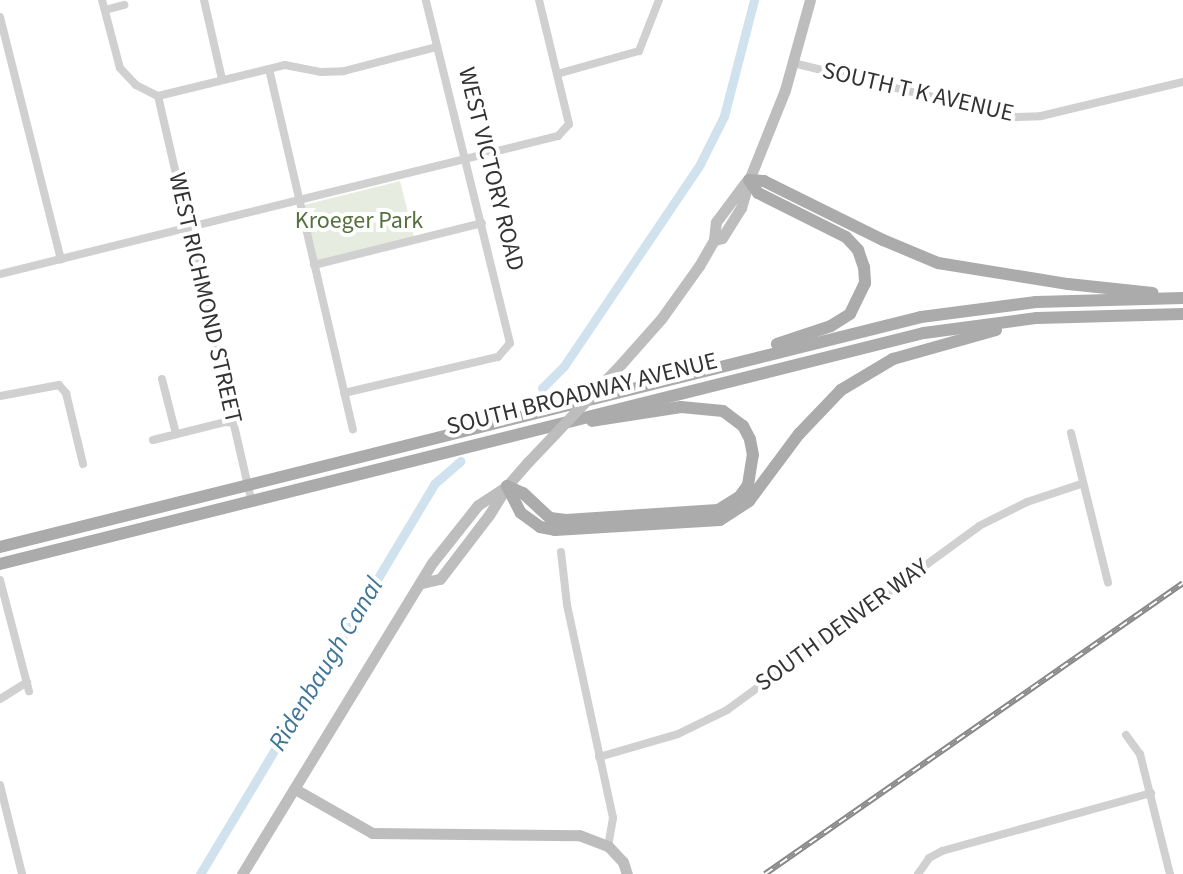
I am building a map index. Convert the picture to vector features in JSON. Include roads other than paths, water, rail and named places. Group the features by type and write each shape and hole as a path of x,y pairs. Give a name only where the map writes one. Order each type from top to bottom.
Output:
{"main road":[{"path":"242,874 432,563 478,505 507,486 661,319 714,240 716,222 729,201 749,180 773,125 810,0"},
{"path":"749,180 764,181 883,240 938,263 1179,298"},
{"path":"738,361 831,326 850,314 865,283 858,250 846,237 758,193 749,180"},
{"name":"SOUTH BROADWAY AVENUE","path":"0,547 921,317 1036,302 1179,298"},
{"name":"SOUTH BROADWAY AVENUE","path":"0,564 924,333 1037,318 1183,314"},
{"path":"507,486 521,513 540,527 555,530 720,520 749,501 799,434 841,390 893,359 1037,318"},
{"path":"507,486 523,493 536,508 557,520 689,514 718,510 730,504 748,485 752,470 753,455 743,426 734,417 712,407 681,407 526,431"},
{"path":"295,789 372,833 579,835 608,846 623,862 627,874"}],"street":[{"path":"204,0 222,79"},
{"name":"WEST VICTORY ROAD","path":"344,393 498,357 508,349 511,337 426,0"},
{"path":"0,274 565,132 569,124 539,0"},
{"path":"557,74 639,51 659,0"},
{"path":"124,5 104,5 120,68 136,85 158,96 285,65 321,72 344,71 437,47"},
{"path":"0,17 61,259"},
{"name":"SOUTH T K AVENUE","path":"793,63 1017,117 1041,116 1183,82"},
{"path":"269,69 353,429"},
{"name":"WEST RICHMOND STREET","path":"158,96 251,499"},
{"path":"314,265 482,223"},
{"path":"162,379 176,434"},
{"path":"0,396 59,385 66,393 83,464"},
{"path":"153,440 226,422 235,423"},
{"path":"1071,433 1081,484 1108,582"},
{"name":"SOUTH DENVER WAY","path":"599,757 678,734 727,710 979,526 1027,502 1081,484"},
{"path":"561,552 567,605 613,818 608,846"},
{"path":"0,580 28,686 0,699"},
{"path":"1126,735 1140,754 1170,874"},
{"path":"0,785 4,820 22,874"},
{"path":"919,871 942,851 1151,793"}],"waterway":[{"name":"Ridenbaugh Canal","path":"542,388 564,366 700,164 724,116 754,0"},
{"name":"Ridenbaugh Canal","path":"200,874 434,484 460,461"}],"railway":[{"path":"765,874 1183,583"}],"park label":[{"name":"Kroeger Park","path":"359,221"}]}
